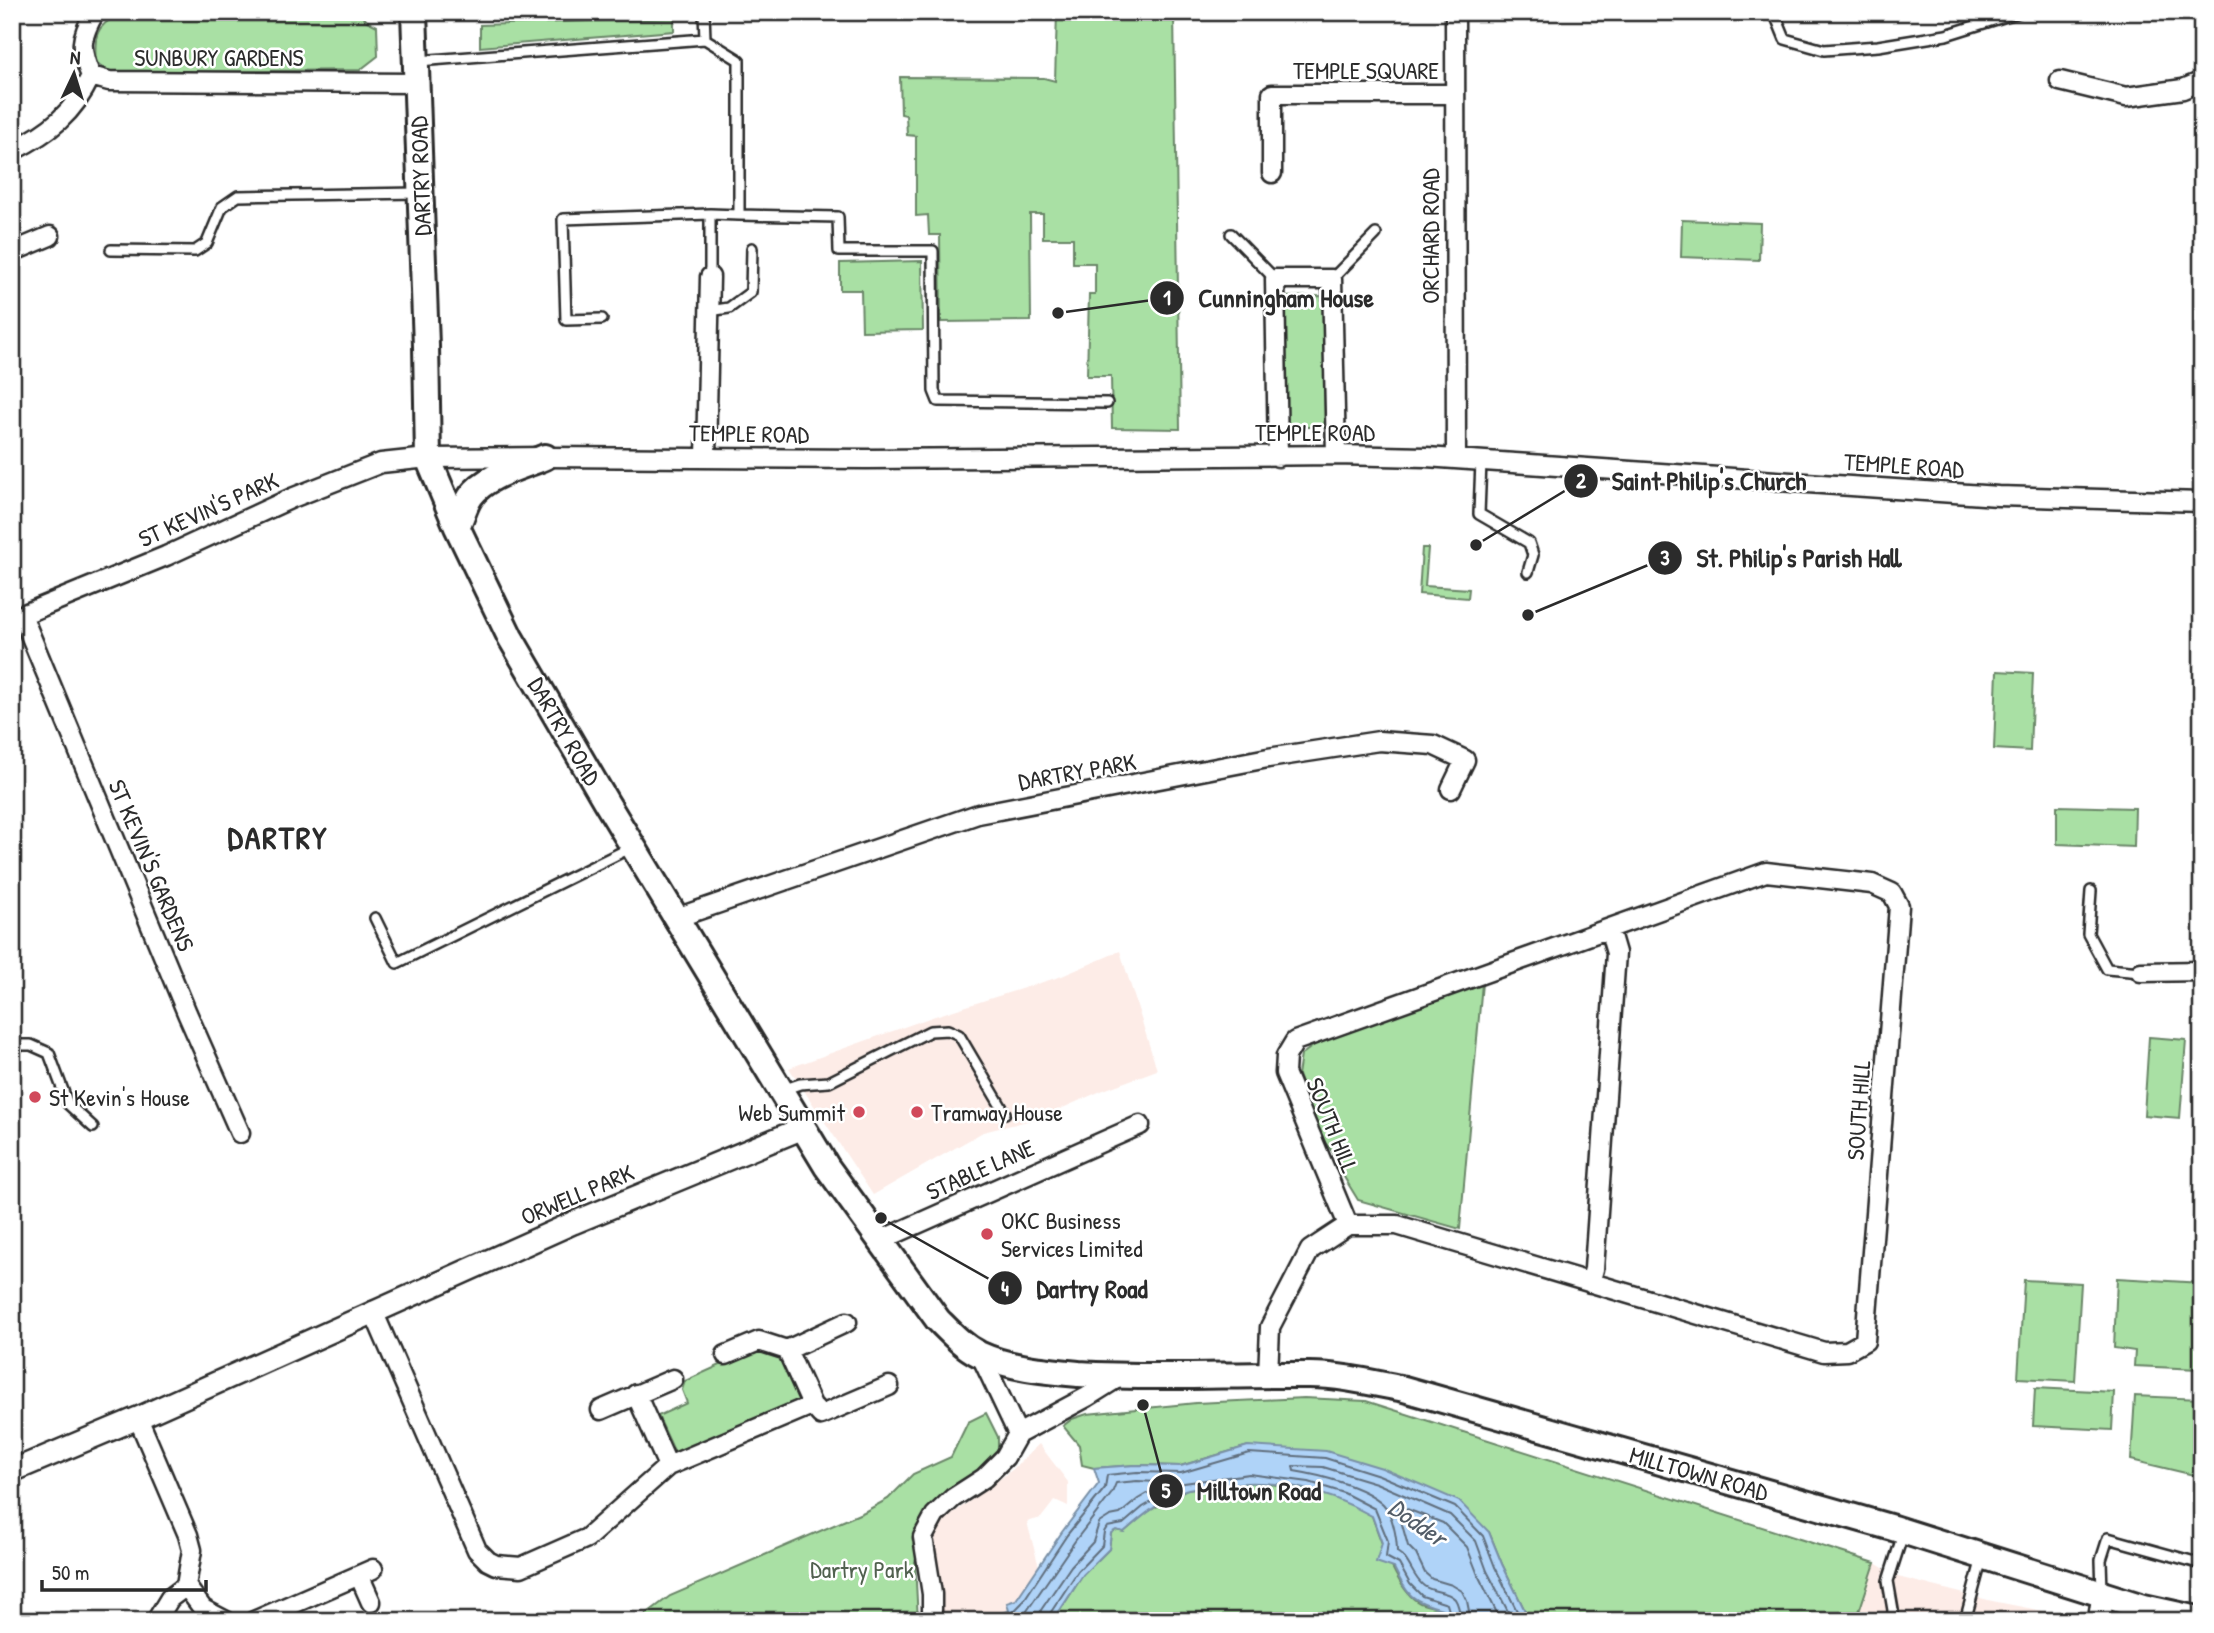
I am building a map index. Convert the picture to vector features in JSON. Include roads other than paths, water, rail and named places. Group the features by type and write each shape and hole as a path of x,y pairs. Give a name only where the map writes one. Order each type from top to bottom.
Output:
{"main road":[{"name":"DARTRY ROAD","path":"414,12 428,458 457,527 510,637 606,803 827,1167 938,1320 960,1342 980,1354"},
{"path":"457,527 471,495 491,479 545,457"},
{"name":"MILLTOWN ROAD","path":"980,1354 1025,1367 1119,1377 1311,1375 1354,1379 1404,1389 1904,1532 2143,1607 2202,1620"}],"street":[{"path":"12,151 36,140 80,100 91,76 84,59 83,34 95,12"},
{"name":"ORCHARD ROAD","path":"1455,12 1455,459"},
{"name":"SUNBURY GARDENS","path":"91,76 109,82 416,72"},
{"path":"2060,81 2126,97 2183,89 2202,81"},
{"name":"TEMPLE SQUARE","path":"1272,173 1272,94 1455,94"},
{"path":"12,252 50,236"},
{"path":"706,457 710,277"},
{"path":"1278,457 1275,279 1332,279 1336,455"},
{"name":"TEMPLE ROAD","path":"428,458 867,459 1336,455 1455,459 1998,496 2202,502"},
{"name":"ST KEVIN'S PARK","path":"17,617 166,556 292,498 381,463 428,458"},
{"name":"ST KEVIN'S GARDENS","path":"17,617 240,1133"},
{"name":"DARTRY PARK","path":"676,918 978,814 1268,758 1379,741 1433,745 1465,760 1451,789"},
{"name":"SOUTH HILL","path":"1766,872 1872,884 1892,893 1899,906 1865,1341 1847,1351 1824,1352 1397,1225 1348,1225 1285,1073 1286,1056 1295,1041 1609,929 1766,872"},
{"path":"1590,1283 1594,1269 1616,953 1609,929"},
{"path":"2141,972 2202,971"},
{"name":"STABLE LANE","path":"879,1241 1140,1125"},
{"name":"ORWELL PARK","path":"12,1471 138,1418 573,1223 803,1128"},
{"path":"1268,1376 1270,1327 1310,1250 1348,1225"},
{"path":"373,1311 477,1550 496,1565 521,1567 587,1538 668,1466 812,1405"},
{"path":"726,1354 759,1341 787,1350 847,1322"},
{"path":"787,1350 812,1405 821,1415 889,1386"},
{"path":"980,1354 1018,1434"},
{"path":"932,1621 932,1594 923,1536 935,1515 953,1498 984,1478 1005,1457 1018,1434 1119,1377"},
{"path":"601,1410 673,1379"},
{"path":"636,1394 668,1466"},
{"path":"138,1418 192,1550 186,1586 170,1598 156,1621"},
{"path":"266,1619 366,1572 371,1602"},
{"path":"186,1586 203,1609 226,1621"},
{"path":"2099,1621 2103,1595"}],"lane":[{"path":"704,12 705,39"},
{"path":"1774,12 1785,39 1824,50 1878,46 1946,35 2019,12"},
{"path":"416,72 705,39 739,60 739,215"},
{"path":"111,250 195,251 207,243 222,207 238,196 421,192"},
{"path":"710,214 710,277"},
{"path":"602,319 566,320 563,219 710,214 838,217 839,251 933,251 934,391 938,401 1107,403"},
{"path":"1231,234 1275,279"},
{"path":"1332,279 1376,234"},
{"path":"709,312 729,309 751,292 752,248"},
{"path":"1481,461 1479,514 1529,543 1533,555 1528,572"},
{"path":"375,918 397,964 634,846"},
{"path":"2091,891 2088,933 2107,969 2141,972"},
{"path":"780,1091 800,1084 829,1082 930,1031 948,1030 959,1035 1005,1113"},
{"path":"12,1045 31,1045 49,1053 68,1104 93,1127"},
{"path":"1892,1621 1888,1581 1904,1532"},
{"path":"2103,1595 2101,1560 2108,1538 2202,1564"},
{"path":"1965,1621 1983,1556"}],"water":[{"name":"Dodder","path":"1248,1446 1326,1451 1382,1468 1459,1501 1489,1532 1530,1621 1446,1621 1442,1609 1417,1600 1407,1592 1394,1568 1376,1562 1382,1543 1372,1516 1314,1491 1255,1483 1191,1488 1169,1498 1124,1532 1116,1530 1111,1533 1109,1549 1083,1575 1053,1621 1000,1621 998,1614 1009,1611 1007,1603 1016,1600 1099,1483 1094,1468 1181,1466"}],"place":[{"name":"Cunningham House","path":"1058,313"},
{"name":"Saint Philip's Church","path":"1476,545"},
{"name":"St. Philip's Parish Hall","path":"1528,615"},
{"name":"St Kevin's House","path":"35,1097"},
{"name":"Web Summit","path":"859,1112"},
{"name":"Tramway House","path":"917,1112"},
{"name":"Dartry Road","path":"881,1218"},
{"name":"OKC Business Services Limited","path":"987,1234"},
{"name":"Milltown Road","path":"1143,1405"}],"district":[{"name":"DARTRY","path":"278,837"}],"park label":[{"name":"Dartry Park","path":"862,1569"}]}
